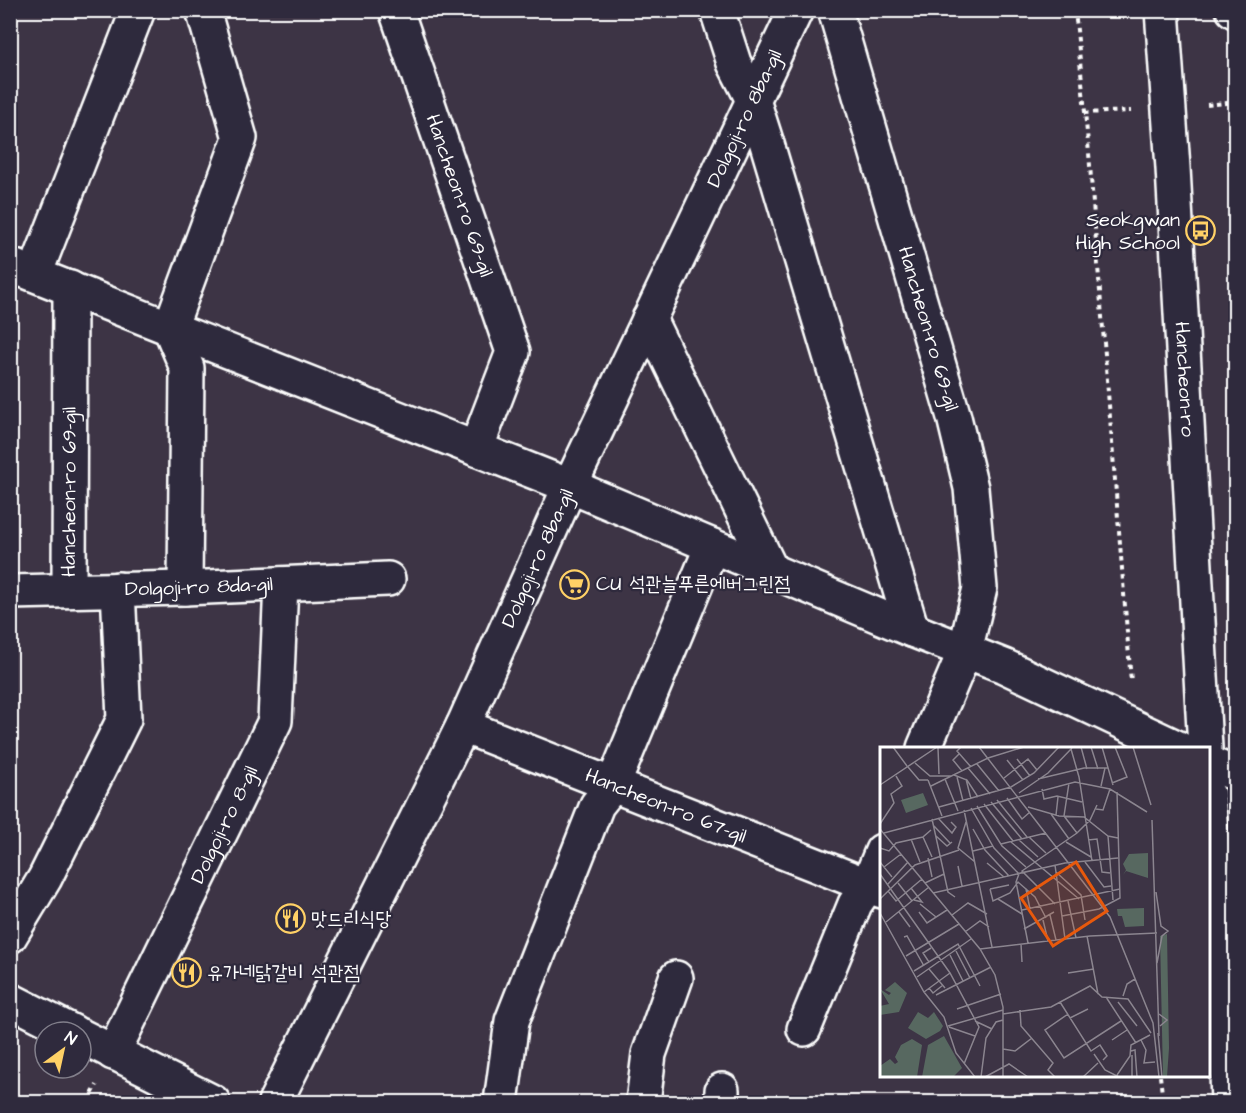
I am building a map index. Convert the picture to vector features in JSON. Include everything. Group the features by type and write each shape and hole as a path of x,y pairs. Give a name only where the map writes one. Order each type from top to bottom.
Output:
{"street":[{"path":"138,10 23,269 570,486 912,630 1004,666 1176,747"},
{"path":"185,588 187,368 170,328 240,138 203,10"},
{"name":"Hancheon-ro 69-gil","path":"396,10 513,352 476,449"},
{"path":"717,10 734,63 753,100 912,630"},
{"name":"Dolgoji-ro 8ba-gil","path":"275,1102 463,726 570,486 796,10"},
{"name":"Hancheon-ro 69-gil","path":"835,10 954,417 971,488 981,588 965,651 924,747"},
{"name":"Hancheon-ro","path":"1162,10 1174,180 1205,747"},
{"name":"Hancheon-ro 69-gil","path":"69,590 70,288"},
{"path":"649,319 771,570"},
{"path":"501,1102 512,1021 597,805 614,785 712,546"},
{"name":"Dolgoji-ro 8da-gil","path":"10,592 185,588 388,579"},
{"name":"Dolgoji-ro 8-gil","path":"114,1053 275,722 281,584"},
{"path":"10,936 45,878 124,719 118,590"},
{"name":"Hancheon-ro 67-gil","path":"463,726 875,888"},
{"path":"1210,763 1236,774"},
{"path":"1210,809 1223,987 1228,1102"},
{"path":"804,1029 855,904 875,888 880,862"},
{"path":"643,1102 648,1053 676,978"},
{"path":"10,1000 49,1020"},
{"path":"93,1042 213,1102"}],"path":[{"path":"1076,10 1131,691 1128,725"},
{"path":"1160,1077 1163,1102"}],"place":[{"name":"Seokgwan High School","path":"1201,231"},
{"name":"CU 석관늘푸른에버그린점","path":"575,584"},
{"name":"맛드리식당","path":"290,919"},
{"name":"유가네닭갈비 석관점","path":"186,973"}]}
